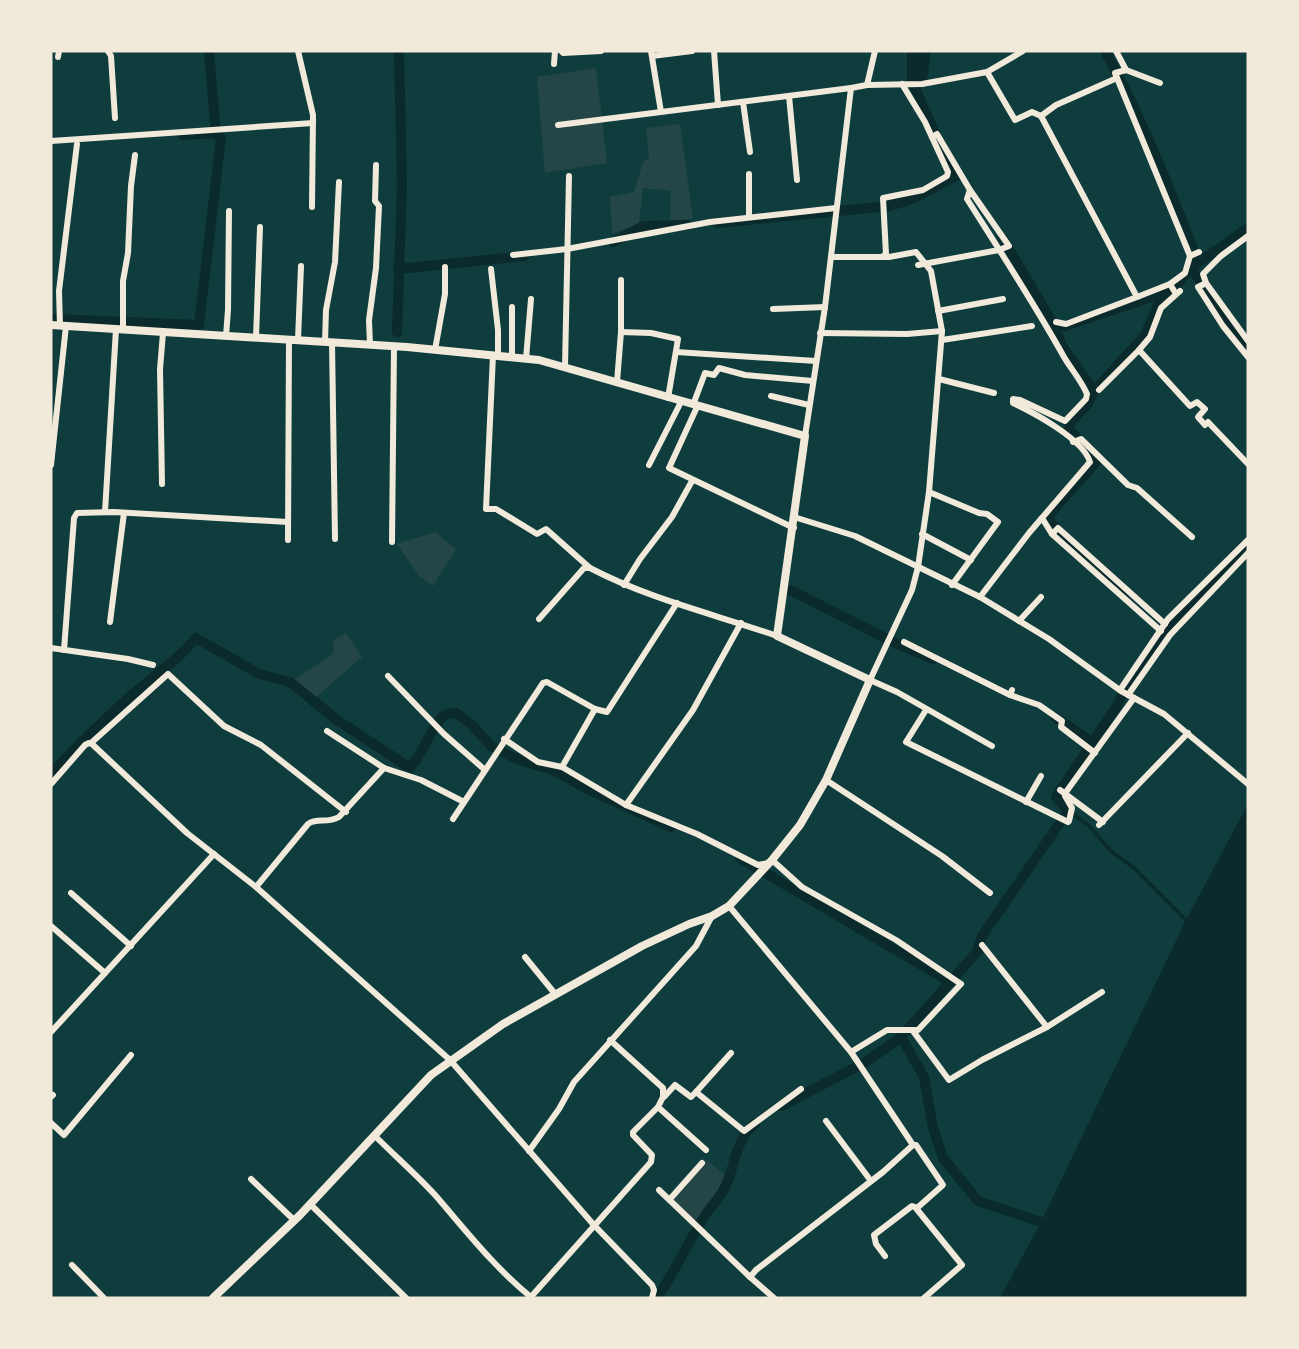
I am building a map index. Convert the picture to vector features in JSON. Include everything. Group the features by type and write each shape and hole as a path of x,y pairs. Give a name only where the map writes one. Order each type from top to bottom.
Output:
{"street":[{"path":"108,51 111,56 115,118"},
{"path":"298,51 313,123 312,207"},
{"path":"554,64 555,51"},
{"path":"561,51 601,51"},
{"path":"661,112 652,53 692,51"},
{"path":"714,51 718,105"},
{"path":"867,85 875,51"},
{"path":"558,125 867,85 922,84 987,72 1023,51"},
{"path":"1056,322 1066,324 1170,284 1185,273 1190,256 1120,73 1116,51"},
{"path":"987,72 1014,120 1032,112 1041,116 1137,298"},
{"path":"1041,116 1056,105 1120,73 1160,83"},
{"path":"881,257 886,254 882,200 887,196 923,190 947,176 948,172 903,84"},
{"path":"777,636 825,307 850,88"},
{"path":"789,96 797,180"},
{"path":"743,102 750,152"},
{"path":"51,141 313,123"},
{"path":"921,265 1009,246 970,190 937,134 932,137"},
{"path":"51,465 59,292 77,144"},
{"path":"105,512 122,281 128,253 135,155"},
{"path":"370,345 369,320 376,268 379,206 375,201 376,165"},
{"path":"749,216 750,174"},
{"path":"565,367 569,176"},
{"path":"335,539 326,310 335,262 339,182"},
{"path":"513,255 567,249 749,216 836,208"},
{"path":"226,336 229,211"},
{"path":"256,338 260,227"},
{"path":"1239,345 1247,340 1206,283 1203,274 1221,256 1248,236"},
{"path":"999,250 1041,314 1087,394 1069,420 1065,421 1020,400 1012,401 1076,440 1128,485 1137,488 1192,537"},
{"path":"1190,256 1199,251"},
{"path":"213,1298 310,1204 424,1082 450,1060 503,1024 642,946 729,906 800,825 826,780 912,590 929,492 942,340 931,271 921,265 916,252 881,257 831,257"},
{"path":"288,540 293,340 301,267"},
{"path":"435,350 445,294 445,267"},
{"path":"491,269 498,330 486,509 496,509 537,534 546,528 590,568 624,585 777,636 870,680 992,746"},
{"path":"617,382 621,280"},
{"path":"1206,283 1198,287 1223,326 1248,356"},
{"path":"1099,390 1150,337 1161,308 1178,293 1170,284"},
{"path":"526,359 531,299"},
{"path":"939,311 1003,299"},
{"path":"512,307 512,357"},
{"path":"773,309 825,307"},
{"path":"59,326 394,346 526,359 565,367 805,436"},
{"path":"942,340 1032,326"},
{"path":"820,333 907,334 942,331"},
{"path":"162,484 160,369 163,332"},
{"path":"621,332 651,333 676,338 668,398"},
{"path":"392,542 394,346"},
{"path":"1139,350 1190,406 1197,402 1205,409 1198,417 1205,425 1208,422 1248,464"},
{"path":"676,352 816,361"},
{"path":"794,528 692,481 668,467 695,406 705,373 714,375 719,368 745,375 813,382"},
{"path":"939,379 994,393"},
{"path":"771,396 809,405"},
{"path":"649,465 681,402"},
{"path":"981,597 1042,518 1090,462 1076,440"},
{"path":"624,585 672,517 692,481"},
{"path":"929,492 986,514 998,522 952,585"},
{"path":"64,650 75,516 79,512 288,522"},
{"path":"110,622 124,513"},
{"path":"794,517 855,536 981,597 1126,694 1164,715 1248,784"},
{"path":"1042,518 1052,534 1162,628"},
{"path":"922,534 971,560"},
{"path":"1063,792 1095,752 1126,694 1136,667 1162,628 1248,540"},
{"path":"1126,694 1170,635 1248,553"},
{"path":"539,619 584,568 590,568"},
{"path":"1210,578 1217,584"},
{"path":"1019,621 1041,597"},
{"path":"453,819 544,681 606,713 677,603"},
{"path":"626,805 692,710 741,623"},
{"path":"904,642 1039,705 1062,721 1061,727 1095,752"},
{"path":"51,648 153,665"},
{"path":"1136,667 1142,673"},
{"path":"51,784 85,745 91,743 168,674 224,726 261,745 345,811"},
{"path":"388,676 436,725 485,769"},
{"path":"562,767 595,709"},
{"path":"926,710 906,742 1068,821 1072,808 1063,792"},
{"path":"327,731 384,768 422,780 464,802"},
{"path":"1063,792 1101,824 1188,733"},
{"path":"503,742 538,762 562,767 626,805 697,834 765,867 896,940 961,984 925,1023 914,1031 887,1030 853,1055"},
{"path":"91,743 187,833 256,887 450,1060 593,1224 652,1285 652,1298"},
{"path":"256,887 311,822 330,822 345,811 384,768"},
{"path":"1026,802 1041,776"},
{"path":"826,780 942,856 990,893"},
{"path":"51,1031 214,854"},
{"path":"71,893 131,946"},
{"path":"729,906 853,1055 913,1146"},
{"path":"529,1151 559,1109 574,1082 696,946 712,916"},
{"path":"51,926 106,973"},
{"path":"982,945 1047,1027"},
{"path":"526,957 556,995"},
{"path":"914,1031 949,1080 1047,1027 1102,992"},
{"path":"374,1135 435,1196 484,1253 531,1298 653,1157 632,1135 658,1107 664,1091 610,1040"},
{"path":"663,1097 675,1085 691,1097 731,1053"},
{"path":"51,1124 64,1135 131,1055"},
{"path":"696,1092 744,1131 801,1088"},
{"path":"658,1107 706,1150"},
{"path":"826,1121 871,1181"},
{"path":"751,1277 795,1238 916,1144 943,1185 917,1208"},
{"path":"670,1199 702,1163"},
{"path":"251,1179 294,1220"},
{"path":"659,1190 774,1298"},
{"path":"310,1204 406,1298"},
{"path":"885,1256 873,1238 874,1235 912,1206 917,1208 962,1265 923,1298"},
{"path":"72,1265 104,1298"}],"shaded area":[{"path":"907,51 931,51 927,83 907,82"},
{"path":"596,68 607,163 545,173 537,77"},
{"path":"680,124 693,219 670,221 671,191 643,188 639,223 612,234 610,197 634,192 643,162 649,158 646,128"},
{"path":"435,532 456,549 433,586 420,577 397,544"},
{"path":"346,633 362,657 316,697 293,680 333,654 334,640"},
{"path":"1248,804 1248,1298 1000,1298 1041,1222 1186,920"},
{"path":"707,1160 726,1176 713,1201 694,1221 670,1199"}],"waterway":[{"path":"183,135 216,133 209,51"},
{"path":"397,332 402,185 399,51"},
{"path":"1105,51 1144,128 1198,262"},
{"path":"913,83 940,145 957,175"},
{"path":"51,319 199,325 221,138 216,133"},
{"path":"717,223 890,206 914,198 958,175"},
{"path":"613,242 644,226 687,225"},
{"path":"1124,595 1051,523 1049,515 1098,460 1069,429 1071,422 1087,405 1094,391 1145,335 1163,293 1171,292 1191,268 1248,228"},
{"path":"1003,239 1054,325 1065,326 1163,293"},
{"path":"398,269 524,256"},
{"path":"1191,268 1248,348"},
{"path":"1054,325 1062,346 1094,391"},
{"path":"781,1106 866,1062 901,1037 977,952 982,936 1068,811 1056,797 1143,662 1175,620 1247,545"},
{"path":"790,590 899,645 933,659"},
{"path":"51,774 105,719 177,658 196,638 259,674 290,682 337,720 410,768 441,718 456,713 472,725 491,746 519,760 553,770 589,790 671,827"},
{"path":"1055,717 1093,743"},
{"path":"1070,812 1089,826 1112,852 1134,868 1186,920"},
{"path":"740,858 950,982"},
{"path":"901,1037 924,1077 933,1128 943,1158 978,1201 1041,1222"},
{"path":"658,1296 704,1217 723,1191 739,1145 756,1123"}]}
